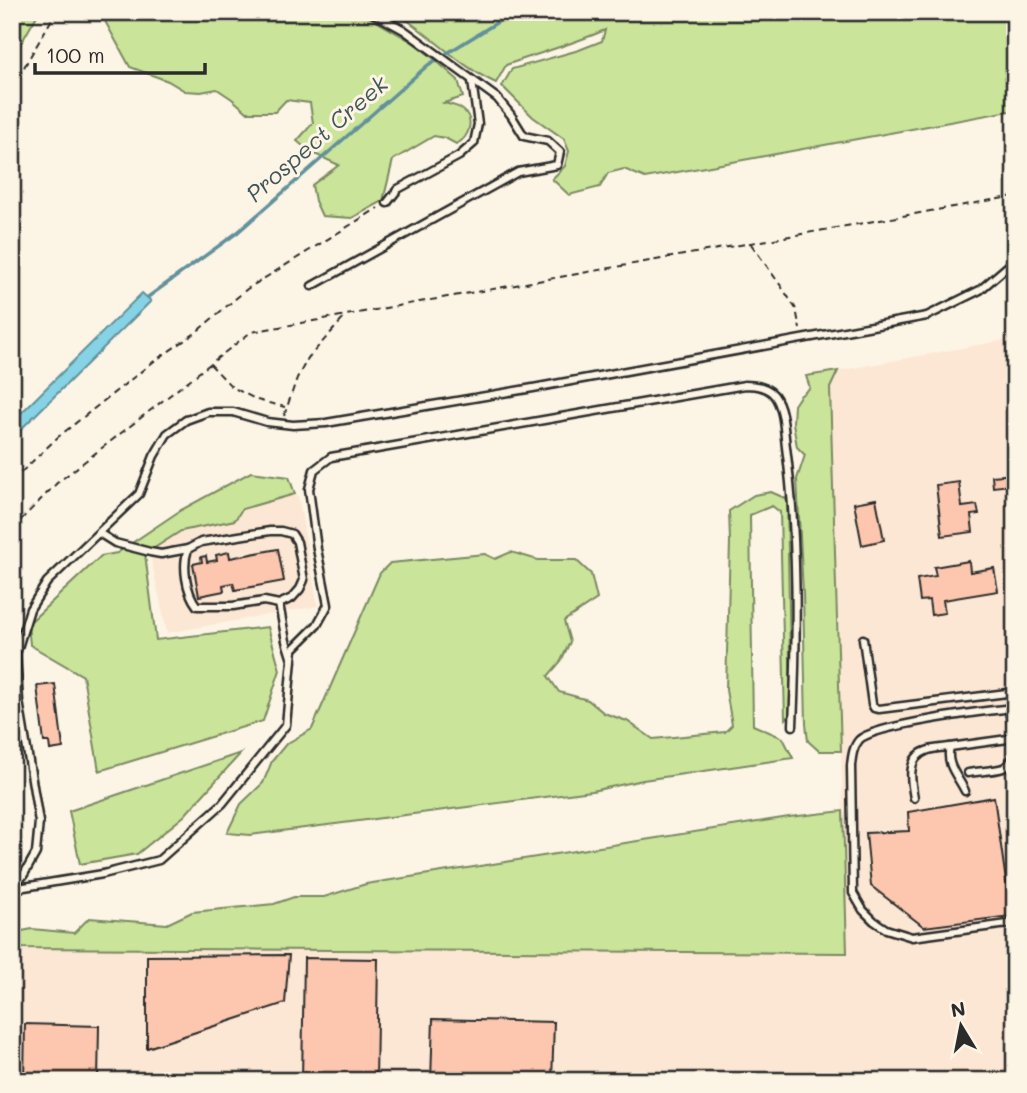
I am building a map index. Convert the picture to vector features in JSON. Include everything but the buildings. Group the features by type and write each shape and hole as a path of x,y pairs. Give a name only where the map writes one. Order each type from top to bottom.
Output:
{"lane":[{"path":"312,286 518,172 557,164 560,152 548,141 524,136 497,98 404,30 371,12"},
{"path":"387,203 398,189 459,156 474,143 478,124 472,81"},
{"path":"12,886 23,876 36,853 39,822 19,701 16,654 30,609 47,582 139,494 154,456 167,434 186,420 208,412 233,412 267,422 293,425 326,423 927,316 980,290 1015,260"},
{"path":"12,326 16,334"},
{"path":"12,886 103,874 159,860 222,804 286,725 293,649 317,625 328,605 309,489 314,470 331,457 745,385 761,386 774,394 781,411 789,473 794,537 793,726"},
{"path":"99,533 115,543 161,554 188,549 201,542 281,531 292,534 298,542 304,580 292,598 279,604 264,601 233,606 197,606 191,599 187,582 185,558 188,549"},
{"path":"279,604 292,659"},
{"path":"863,639 874,708 1015,692"},
{"path":"968,773 1003,768 1012,760 1012,708 881,729 867,734 859,741 853,751 851,766 853,893 863,910 874,921 886,929 912,937 1015,923"},
{"path":"914,798 910,776 912,764 925,751 1014,738"},
{"path":"950,747 949,763 965,791"}],"path":[{"path":"12,88 56,12"},
{"path":"12,529 57,483 251,332 1015,196"},
{"path":"12,481 58,437 153,362 194,334 247,289 387,203"},
{"path":"750,243 796,309 800,339"},
{"path":"282,423 297,378 308,358 346,315"},
{"path":"210,364 232,387 257,400 286,407"}],"shaded area":[{"path":"1015,338 1015,1081 12,1081 12,948 847,953 830,388 838,371"},
{"path":"298,495 318,606 167,633 151,560 149,536 230,507"}],"green space":[{"path":"12,12 39,12 12,59"},
{"path":"100,12 360,12 414,43 458,80 463,97 444,103 465,112 469,122 468,132 456,144 434,136 393,160 383,201 352,218 322,216 312,185 339,165 310,152 297,141 313,123 310,103 286,100 275,112 247,112 217,89 185,91 168,81 130,67"},
{"path":"395,12 1015,12 1015,110 645,178 624,169 608,173 600,187 569,195 552,179 565,166 569,151 564,139 533,117 502,86 512,69 602,41 605,30 506,65 496,83 457,59"},
{"path":"838,371 830,388 841,751 819,751 808,741 806,724 797,479 805,455 797,447 793,423 794,405 810,388 806,376"},
{"path":"251,472 289,477 295,494 242,509 235,520 181,531 145,554 156,640 268,627 280,670 263,721 99,771 83,676 30,645 28,624 101,556 117,553 181,510"},
{"path":"771,492 787,499 791,714 785,720 780,512 772,506 750,515 753,725 783,738 793,758 643,780 592,791 250,835 227,833 241,804 263,783 272,761 286,744 312,729 380,573 390,563 485,554 495,559 511,552 538,560 576,560 591,574 597,599 564,621 570,642 561,661 548,676 559,692 588,700 604,713 627,721 653,739 725,732 732,725 726,690 729,511 754,495"},
{"path":"241,753 184,816 137,854 80,864 69,811"},
{"path":"843,811 847,953 12,948 12,933 32,929 74,933 89,918 167,924 192,912 274,904 294,897 324,897 366,884 789,817"}],"water":[{"path":"142,293 151,301 12,438 12,422"}],"waterway":[{"name":"Prospect Creek","path":"148,297 238,232 428,65 514,12"}]}
